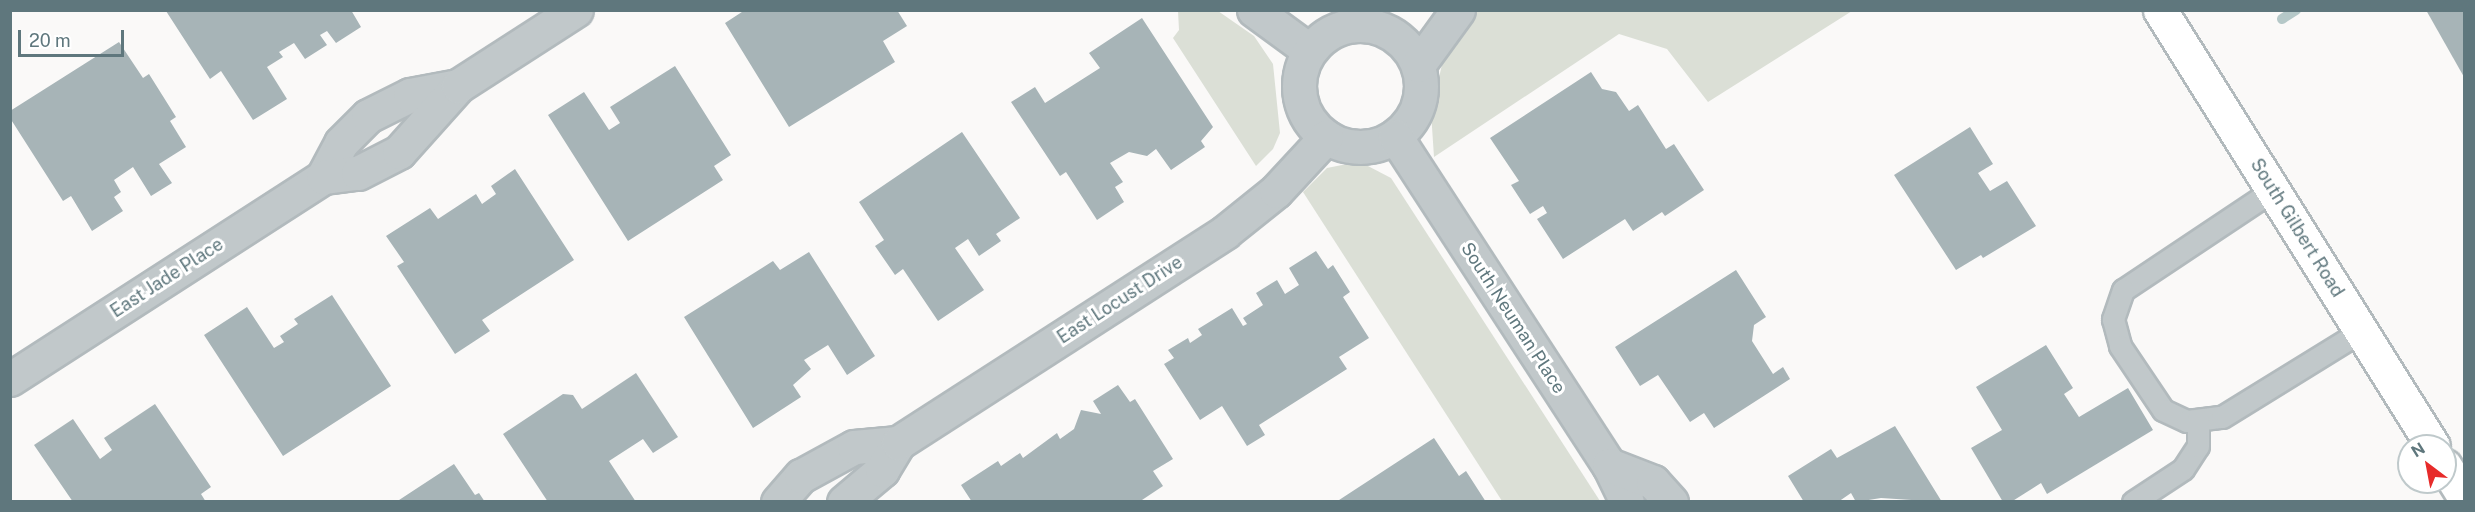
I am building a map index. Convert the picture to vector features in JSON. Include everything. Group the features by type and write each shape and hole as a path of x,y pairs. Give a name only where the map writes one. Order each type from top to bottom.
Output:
{"main road":[{"name":"South Gilbert Road","path":"2160,10 2425,434"}],"street":[{"name":"East Jade Place","path":"10,379 323,177 358,173 399,152 458,86 576,10"},
{"path":"1254,10 1310,51"},
{"path":"1418,65 1458,10"},
{"path":"1372,18 1398,38 1418,65 1421,85 1418,104 1410,122 1395,136 1360,147 1326,137 1311,123 1299,88 1310,51 1335,30 1372,18"},
{"name":"East Jade Place","path":"323,177 341,143 368,116 410,95 458,86"},
{"name":"South Neuman Place","path":"1395,136 1610,465 1627,501"},
{"name":"East Locust Drive","path":"844,501 882,470 898,443 1225,232 1276,191 1326,137"},
{"name":"East Locust Drive","path":"778,501 801,476 854,447 898,443"},
{"path":"1610,465 1653,482 1671,501"}],"lane":[{"path":"2272,190 2154,265 2123,290 2114,319 2120,346 2163,410 2187,421 2222,417 2361,332"},
{"path":"2133,501 2183,469 2199,446 2198,420"}],"shaded area":[{"path":"1178,11 1218,11 1254,36 1273,64 1280,133 1273,149 1256,166 1173,38 1179,30"},
{"path":"1476,11 1852,11 1708,102 1667,49 1619,34 1434,157 1431,112 1444,56"},
{"path":"1342,165 1366,165 1391,178 1600,501 1502,501 1303,192 1327,168"}],"building":[{"path":"351,10 361,27 336,43 327,31 320,35 327,45 305,59 294,43 279,52 283,57 267,67 287,99 253,120 221,71 210,79 166,11"},
{"path":"745,10 897,10 907,26 883,41 895,62 789,127 725,23"},
{"path":"2426,10 2464,10 2464,77"},
{"path":"1142,18 1213,127 1201,141 1205,147 1171,170 1156,149 1147,156 1129,152 1110,163 1123,182 1115,187 1124,202 1097,220 1066,172 1060,176 1011,102 1035,87 1045,103 1100,68 1089,53"},
{"path":"119,42 143,78 149,74 176,117 170,121 186,147 159,164 172,183 151,196 133,167 114,180 121,192 114,197 123,211 92,231 71,196 63,201 10,118 10,111"},
{"path":"675,66 731,155 714,166 723,180 628,241 548,115 584,92 609,130 620,123 610,107"},
{"path":"1591,72 1602,89 1616,92 1629,111 1638,105 1666,149 1674,144 1704,190 1665,216 1662,212 1633,231 1625,219 1563,259 1537,219 1547,213 1543,206 1530,214 1511,185 1519,181 1490,138"},
{"path":"1970,127 1993,164 1978,173 1990,191 2007,181 2036,226 1983,258 1981,255 1956,270 1894,175"},
{"path":"962,132 1020,218 996,234 1001,241 979,256 968,239 955,248 984,290 938,321 903,269 895,275 875,246 884,240 859,202"},
{"path":"515,169 574,260 482,320 490,331 455,354 397,266 404,262 386,236 430,208 438,219 476,194 482,204 496,194 491,186"},
{"path":"1316,251 1328,269 1333,265 1350,292 1343,297 1369,338 1339,357 1347,369 1259,425 1265,435 1247,446 1222,406 1200,420 1164,364 1174,358 1168,350 1188,338 1190,343 1202,335 1198,329 1232,308 1243,326 1247,324 1243,318 1263,305 1256,293 1277,280 1285,294 1299,285 1289,268"},
{"path":"809,252 875,356 847,375 828,345 804,360 811,369 793,385 801,397 753,428 684,317 773,261 780,270"},
{"path":"1736,270 1766,317 1754,325 1752,341 1773,374 1783,367 1790,379 1714,428 1704,413 1690,422 1658,375 1640,386 1615,347"},
{"path":"332,295 391,386 283,456 204,335 247,307 274,348 284,342 280,336 298,324 294,319"},
{"path":"2046,345 2073,388 2064,394 2079,417 2128,388 2153,430 2047,494 2041,483 2011,502 2003,502 1971,448 2002,430 1976,387"},
{"path":"636,373 678,437 653,453 643,439 609,461 636,502 548,502 503,434 563,394 573,395 582,409"},
{"path":"1118,385 1130,402 1135,399 1173,459 1153,471 1163,486 1139,502 972,502 961,485 998,461 1001,466 1020,453 1023,458 1057,433 1060,439 1074,429 1081,410 1101,414 1093,401"},
{"path":"155,404 211,487 201,494 206,502 73,502 34,445 73,419 100,459 112,450 104,438"},
{"path":"1895,426 1942,502 1881,498 1856,502 1851,493 1838,502 1804,502 1788,476 1831,449 1837,458"},
{"path":"1434,438 1459,476 1466,471 1486,502 1336,502"},
{"path":"454,464 475,495 479,493 485,502 396,502"}],"waterway":[{"path":"2282,19 2296,10"}]}
